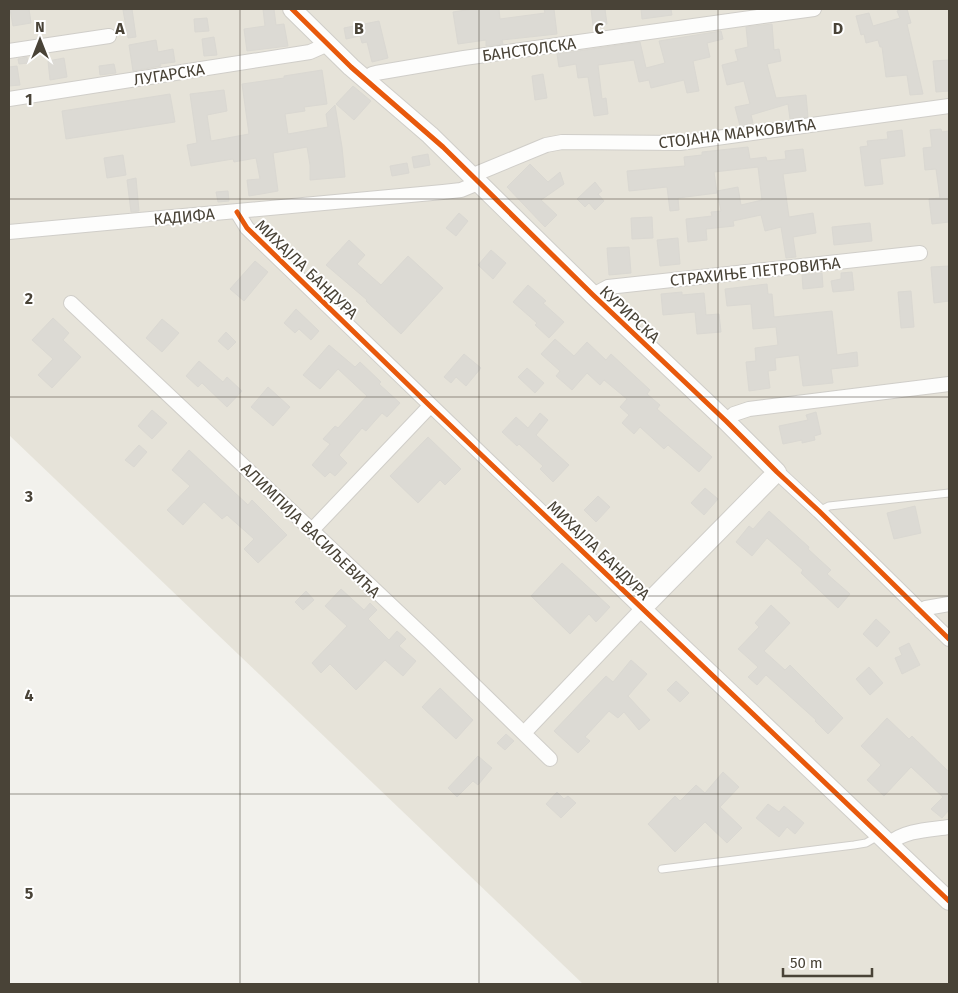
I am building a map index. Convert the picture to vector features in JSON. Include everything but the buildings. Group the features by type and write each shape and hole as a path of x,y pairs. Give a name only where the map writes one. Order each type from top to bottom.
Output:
{"street":[{"name":"КУРИРСКА","path":"292,9 366,80 424,130 593,296 726,421 949,639"},
{"name":"БАНСТОЛСКА","path":"366,80 369,76 376,73 464,58 814,9"},
{"path":"9,51 109,36"},
{"name":"ЛУГАРСКА","path":"9,98 310,52 328,44"},
{"name":"СТОЈАНА МАРКОВИЋА","path":"475,180 487,168 546,145 562,142 680,143 949,106"},
{"name":"КАДИФА","path":"9,232 461,190 475,180"},
{"name":"МИХАЈЛА БАНДУРА","path":"237,212 247,228 430,406 949,901"},
{"name":"СТРАХИЊЕ ПЕТРОВИЋА","path":"593,296 608,287 920,253"},
{"name":"АЛИМПИЈА ВАСИЉЕВИЋА","path":"71,303 550,758"},
{"path":"726,421 734,414 749,409 949,384"},
{"path":"312,530 430,406"},
{"path":"524,733 642,609 777,472"},
{"path":"921,612 926,608 949,604"},
{"path":"885,839 913,832 949,827"}],"lane":[{"path":"819,511 829,506 949,493"},
{"path":"662,869 854,845 885,839"}],"shaded area":[{"path":"9,9 949,9 949,984 583,984 9,435"}],"cycle path":[{"path":"292,9 351,67 443,147 593,295 726,421 949,639"},
{"path":"237,212 247,228 430,406 949,901"}]}
